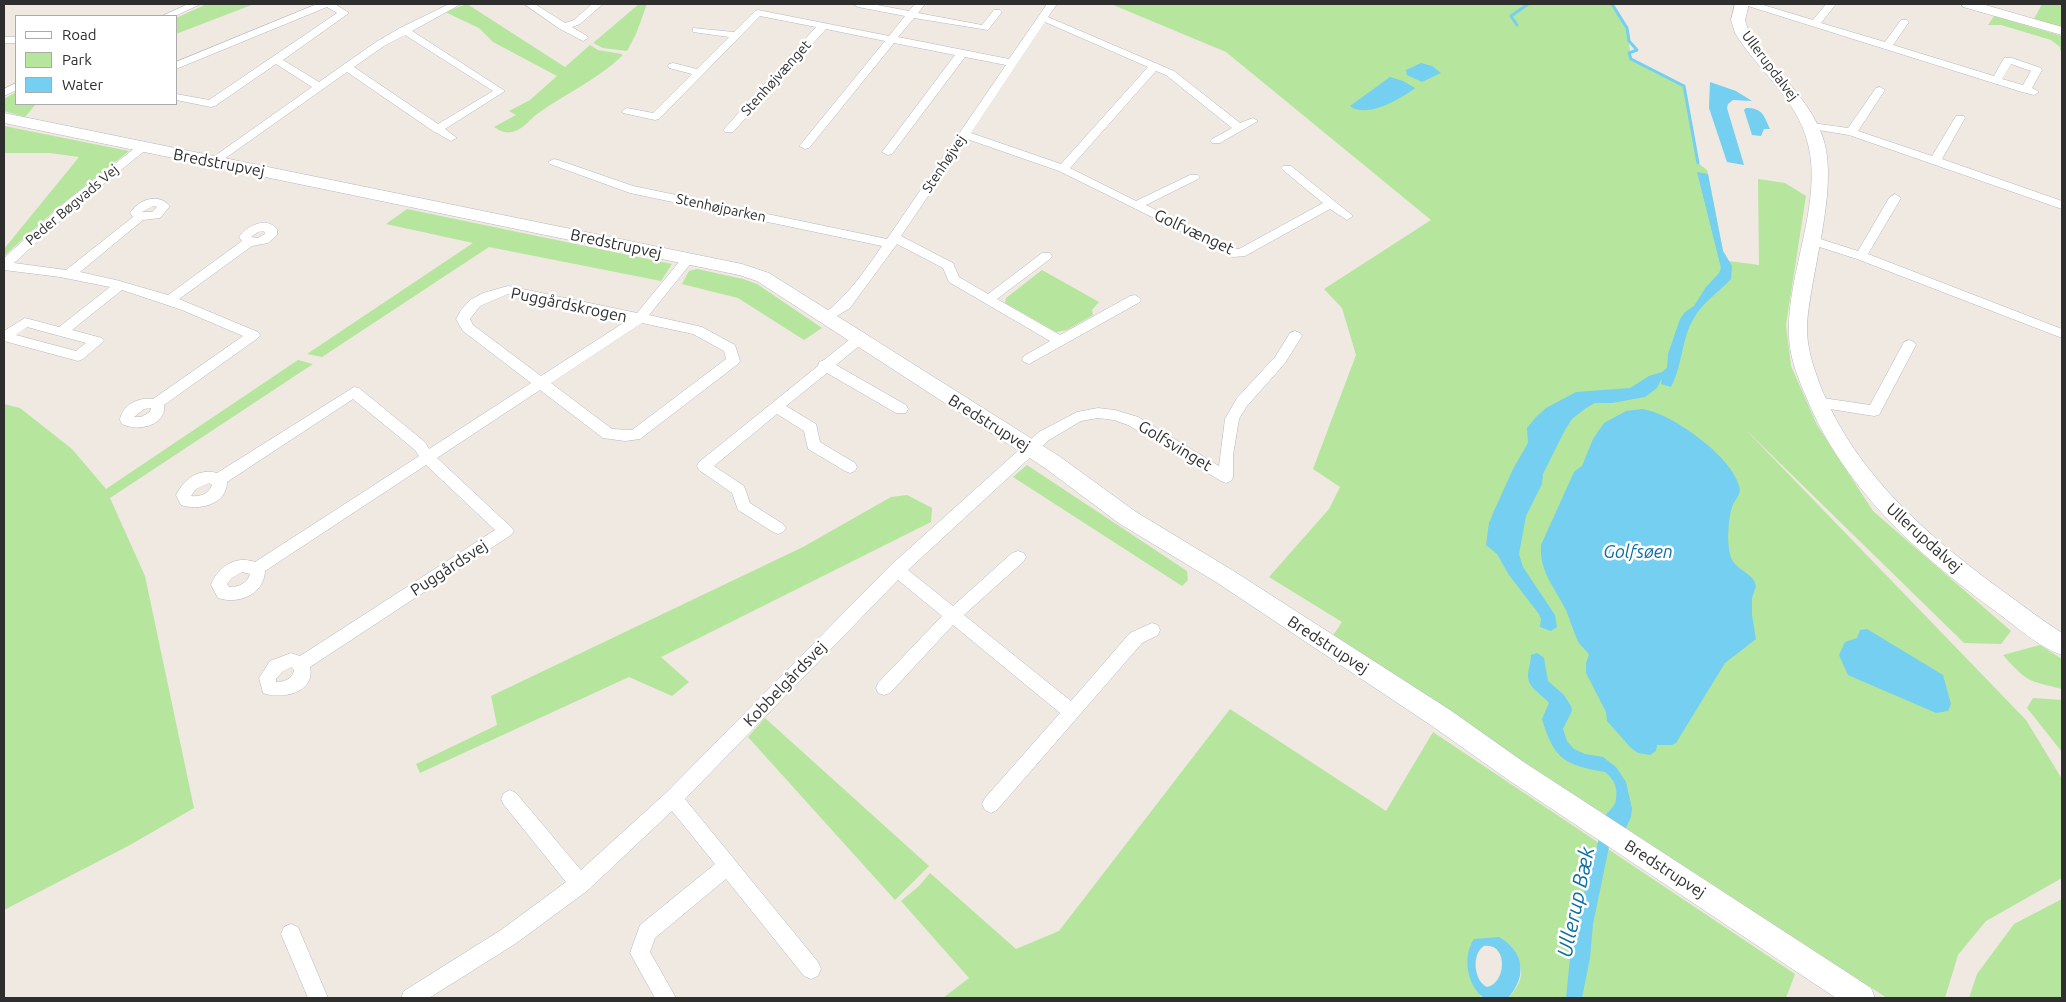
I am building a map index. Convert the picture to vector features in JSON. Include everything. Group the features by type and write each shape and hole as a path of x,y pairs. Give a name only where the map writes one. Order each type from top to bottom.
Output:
{"street":[{"path":"169,15 183,6 196,4"},
{"path":"178,65 327,4 344,13 211,104 178,97"},
{"path":"529,4 583,38"},
{"path":"564,27 577,22 598,4"},
{"path":"626,111 655,118 767,4"},
{"path":"858,4 984,28 997,12"},
{"path":"805,146 920,4"},
{"name":"Stenhøjvej","path":"828,318 852,297 893,241 1052,4"},
{"name":"Ullerupdalvej","path":"1742,4 1738,13 1738,22 1744,37 1795,98 1812,126 1820,164 1819,191 1798,326 1802,361 1816,402 1843,450 1884,503 1934,549 1982,589 2062,645"},
{"name":"Ullerupdalvej","path":"1751,4 1996,81 2030,91 2037,70 2008,60 1996,81"},
{"path":"1815,24 1831,4"},
{"path":"1968,4 2062,31"},
{"path":"213,162 346,67 404,30 450,5"},
{"name":"Stenhøjvænget","path":"758,13 1013,63"},
{"path":"1043,18 1170,73 1239,128"},
{"path":"1887,46 1904,22"},
{"name":"Stenhøjvænget","path":"729,130 823,26"},
{"path":"404,30 500,91 437,129"},
{"path":"697,30 736,35"},
{"path":"888,152 962,53"},
{"path":"276,60 319,87"},
{"path":"673,66 699,73"},
{"path":"1063,169 1154,66"},
{"path":"346,67 451,138"},
{"path":"4,93 15,87"},
{"path":"1851,132 1880,90"},
{"name":"Bredstrupvej","path":"4,118 742,270 762,277 1030,448 1128,518 1224,576 1862,998"},
{"path":"1935,161 1960,118"},
{"path":"1216,141 1253,121"},
{"path":"1812,126 1851,132 2062,206"},
{"name":"Golfvænget","path":"964,134 1063,169 1233,253 1241,253 1330,204"},
{"name":"Peder Bøgvads Vej","path":"4,266 72,203 143,147"},
{"name":"Stenhøjparken","path":"554,162 630,189 893,241 949,266 953,279 1060,341"},
{"path":"1287,168 1347,216"},
{"name":"Golfvænget","path":"1137,205 1194,177"},
{"path":"1861,256 1895,198"},
{"path":"69,274 140,217"},
{"path":"1811,240 1861,256 2062,334"},
{"path":"170,300 249,242"},
{"path":"989,299 1046,256"},
{"path":"256,569 640,319 688,259"},
{"name":"Peder Bøgvads Vej","path":"4,266 69,274 120,285 170,300 254,335 155,404"},
{"path":"61,332 120,285"},
{"name":"Puggårdskrogen","path":"542,384 468,328 462,319 467,310 494,294 508,290 640,319"},
{"path":"1029,359 1135,299"},
{"path":"542,384 608,434 625,436 635,434 733,361 730,348 697,330 640,319"},
{"path":"25,322 61,332 97,341 78,356 5,337 25,322"},
{"name":"Golfsvinget","path":"1030,448 1044,436 1077,417 1098,414 1115,415 1133,421 1226,477 1226,455 1232,419 1242,402 1280,360 1294,336"},
{"path":"778,528 743,506 739,490 704,466 824,365 859,339"},
{"path":"1816,402 1874,412 1909,346"},
{"path":"824,365 901,409"},
{"name":"Puggårdsvej","path":"218,480 354,392 420,446 428,458 506,531 301,664"},
{"path":"775,406 812,428 813,445 850,467"},
{"name":"Kobbelgårdsvej","path":"411,998 508,937 580,884 674,798 897,570 1030,448"},
{"path":"884,688 952,616 1018,557"},
{"path":"897,570 1072,712"},
{"path":"991,804 1136,638 1152,630"},
{"path":"674,798 811,969"},
{"path":"510,799 580,884"},
{"path":"666,998 640,953 647,932 727,866"},
{"path":"291,934 318,998"}],"green space":[{"path":"207,4 254,4 178,33 178,17"},
{"path":"467,4 565,67 590,45 598,50 622,54 622,56 593,79 537,114 519,130 502,131 494,127 516,115 509,111 530,100 557,76 493,42 479,28 445,12"},
{"path":"639,4 647,4 636,34 627,51 603,48 593,43"},
{"path":"1111,4 1612,4 1627,28 1631,59 1684,86 1698,163 1707,170 1723,251 1729,261 1759,265 1758,179 1785,183 1806,196 1786,325 1791,366 1817,425 1873,511 2011,631 2001,644 1964,643 1745,429 2026,720 2062,779 2062,878 1986,921 1958,955 1945,998 1887,998 1332,637 1342,622 1269,577 1329,509 1340,487 1313,469 1356,355 1342,308 1324,289 1431,220 1226,52"},
{"path":"2042,4 2062,4 2062,27 2034,19"},
{"path":"1994,16 2062,36 2062,51 2051,40 2001,25 1988,25"},
{"path":"15,93 15,105 35,105 25,117 4,111 4,99"},
{"path":"4,126 129,151 61,205 4,256 4,249 79,157 50,153 4,153"},
{"path":"407,209 672,264 661,281 489,247 322,357 307,354 473,243 386,224"},
{"path":"697,269 757,284 822,328 804,340 738,298 682,284 689,271"},
{"path":"1042,270 1099,302 1092,310 1093,315 1067,330 1056,332 1005,303 1006,298"},
{"path":"298,360 313,364 110,498 145,576 194,808 130,845 4,910 4,404 20,408 72,449 106,489"},
{"path":"1027,465 1187,571 1188,580 1182,586 1013,477"},
{"path":"907,495 932,508 931,522 661,657 689,682 672,696 629,677 420,773 416,764 497,725 491,696 803,547 891,497"},
{"path":"2040,645 2062,659 2062,689 2035,682 2023,676 2003,655"},
{"path":"2033,698 2062,700 2062,752 2027,708"},
{"path":"1230,709 1386,811 1433,732 1795,974 1786,998 1508,998 1518,985 1521,973 1519,960 1511,946 1470,945 1481,997 1484,998 943,998 969,978 901,901 919,886 930,873 1016,949 1059,931"},
{"path":"765,718 929,866 895,900 748,737"},
{"path":"2062,899 2062,998 1969,998 1977,974 2014,924"}],"water":[{"path":"1421,63 1432,66 1441,73 1422,82 1407,75 1406,70"},
{"path":"1390,77 1403,81 1415,88 1392,102 1374,109 1357,109 1350,106"},
{"path":"1710,82 1736,91 1752,101 1733,100 1728,104 1727,108 1744,165 1727,162 1709,108"},
{"path":"1746,108 1759,111 1770,129 1764,129 1761,136 1752,135 1744,110"},
{"path":"1697,172 1708,174 1723,251 1732,266 1731,279 1706,302 1694,318 1671,387 1661,384 1662,378 1657,388 1645,397 1612,403 1595,403 1572,419 1565,430 1543,474 1542,484 1526,516 1519,554 1523,567 1555,615 1557,627 1551,631 1540,627 1541,619 1539,614 1509,575 1497,554 1486,545 1489,523 1513,469 1528,443 1527,428 1546,408 1576,392 1630,388 1649,376 1662,372 1667,368 1668,354 1680,319 1685,312 1694,306 1721,268"},
{"name":"Golfsøen","path":"1642,409 1655,412 1669,419 1701,439 1727,465 1736,478 1740,490 1732,507 1729,520 1728,537 1730,553 1735,564 1750,576 1756,586 1752,598 1752,615 1756,639 1725,663 1676,743 1672,745 1657,745 1656,751 1650,755 1638,753 1631,748 1607,721 1606,712 1586,673 1586,663 1589,655 1578,641 1566,610 1545,571 1541,554 1541,545 1574,472 1582,466 1593,439 1604,423 1626,411"},
{"path":"1867,629 1943,675 1951,704 1948,711 1936,713 1848,675 1839,655 1845,642 1857,638 1860,630"},
{"path":"1537,653 1544,658 1548,681 1564,695 1571,706 1572,711 1563,729 1567,741 1574,749 1585,754 1603,757 1616,767 1626,782 1632,809 1631,817 1625,830 1609,847 1593,924 1590,958 1582,998 1566,998 1572,940 1603,821 1615,802 1616,787 1605,772 1580,767 1571,763 1563,758 1551,744 1542,719 1549,703 1530,684 1528,674 1531,655"},
{"path":"1499,937 1514,950 1518,957 1520,973 1518,982 1508,998 1484,998 1478,993 1470,979 1467,962 1470,946 1474,939","holes":["1484,946 1492,946 1501,956 1502,964 1498,978 1494,984 1487,987 1479,979 1476,961 1477,955"]}],"waterway":[{"path":"1517,25 1511,16 1528,4"},
{"name":"Ullerup Bæk","path":"1612,4 1627,28 1629,41 1637,50 1629,53 1631,59 1684,86 1698,163"}]}
